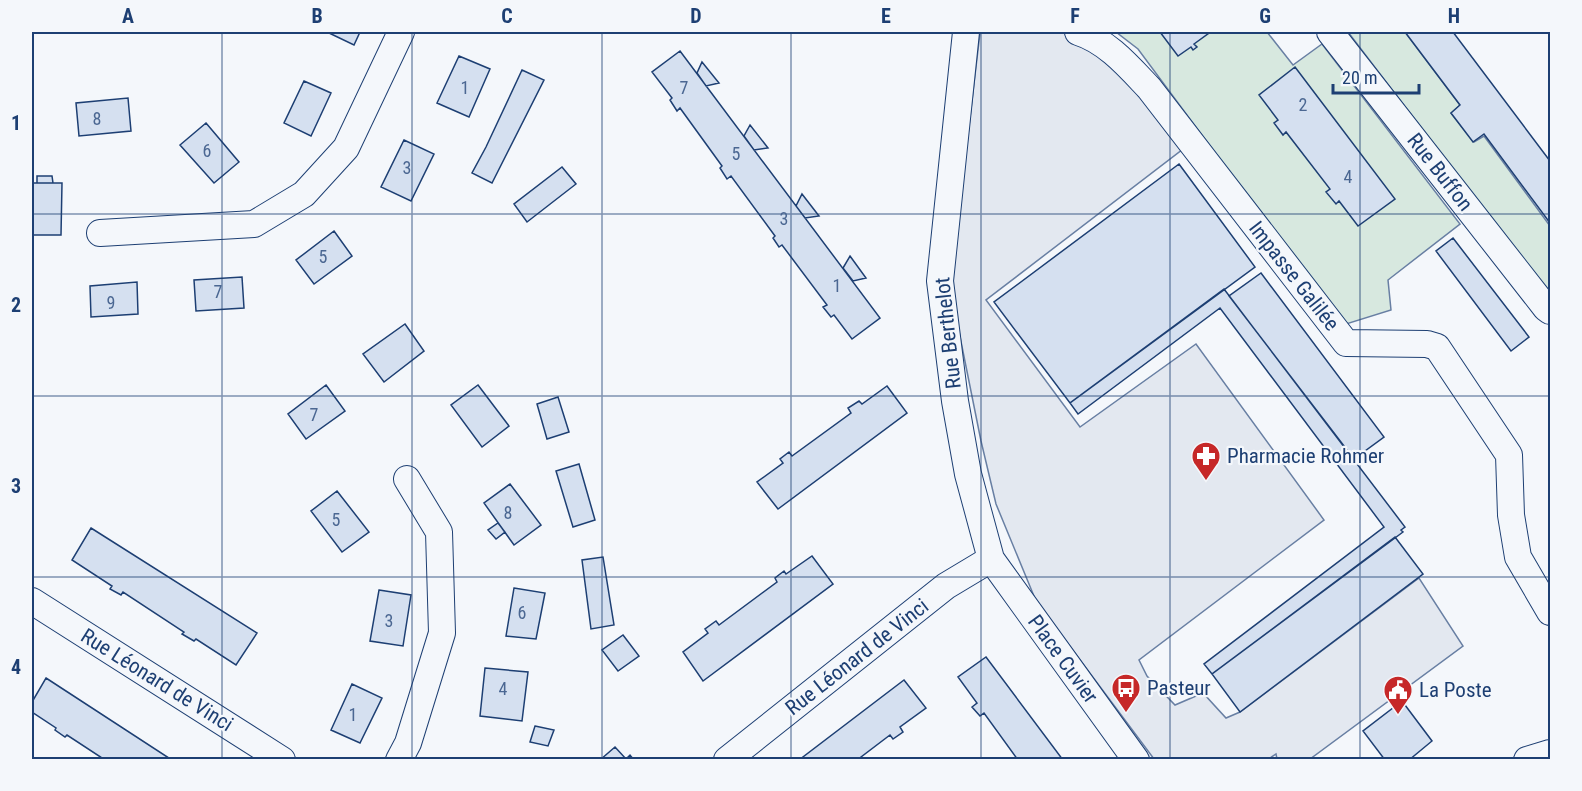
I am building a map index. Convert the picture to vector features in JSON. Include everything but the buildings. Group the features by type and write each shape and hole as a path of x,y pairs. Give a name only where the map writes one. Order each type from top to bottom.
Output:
{"street":[{"path":"100,232 254,224 304,194 346,148 401,32"},
{"name":"Rue Berthelot","path":"966,32 940,281 955,401 968,474 991,559"},
{"name":"Impasse Galilée","path":"1078,32 1087,34 1119,57 1149,88 1346,343 1427,344 1437,347 1509,455 1510,515 1518,556 1551,612"},
{"name":"Rue Buffon","path":"1330,32 1546,308 1551,311"},
{"path":"399,759 408,743 442,633 439,531 407,479"},
{"name":"Rue Léonard de Vinci","path":"727,759 946,586 991,559"},
{"name":"Place Cuvier","path":"991,559 1136,759"},
{"name":"Rue Léonard de Vinci","path":"32,601 282,759"},
{"path":"1527,759 1551,753"}],"shaded area":[{"path":"1061,32 1087,42 1129,75 1183,149 986,300 1080,427 1196,344 1324,520 1139,660 1147,676 1175,705 1203,693 1226,718 1240,712 1419,578 1463,646 1310,759 1277,759 1276,754 1267,760 1154,759 1036,601 996,504 950,287 980,33"},
{"path":"1116,32 1267,32 1293,65 1322,44 1460,224 1388,280 1391,310 1343,325 1138,49"},
{"path":"1348,32 1405,32 1460,105 1451,113 1474,142 1484,136 1550,226 1550,297"}],"place":[{"name":"Pharmacie Rohmer","path":"1206,482"},
{"name":"Pasteur","path":"1126,714"},
{"name":"La Poste","path":"1398,716"}]}
